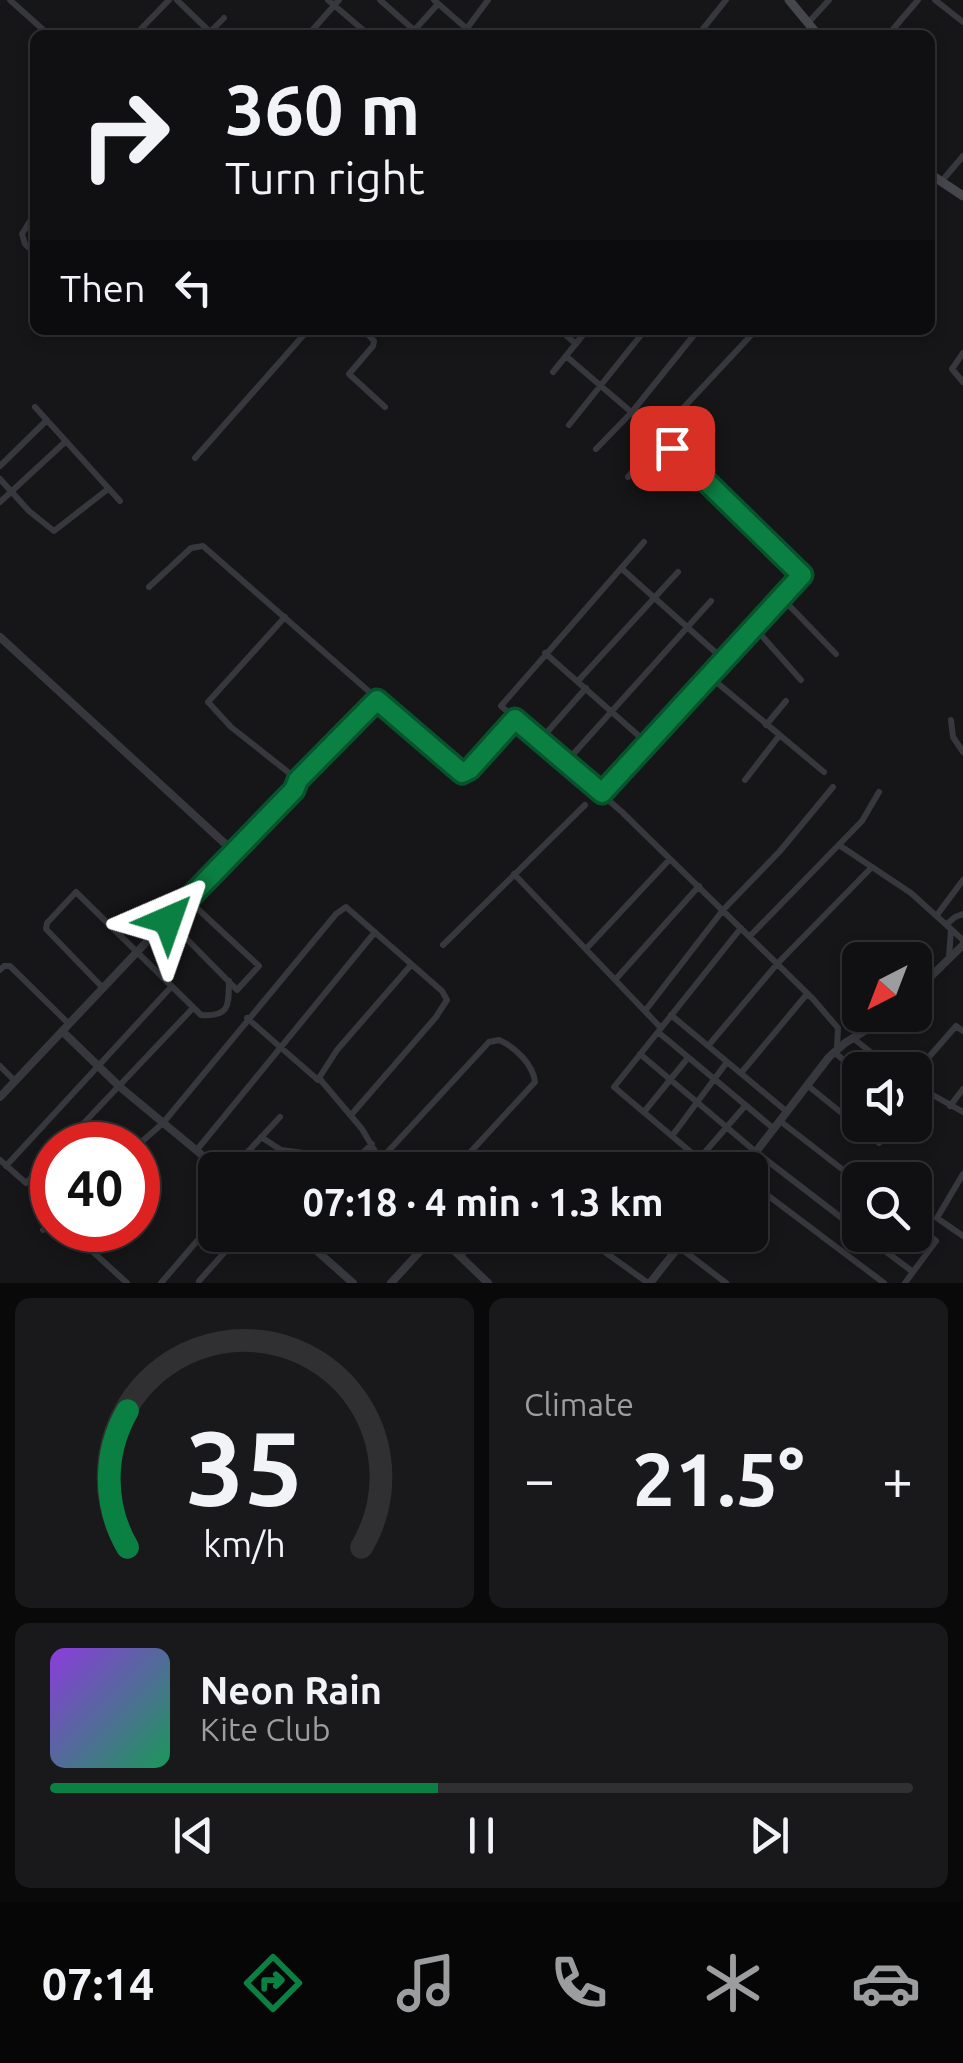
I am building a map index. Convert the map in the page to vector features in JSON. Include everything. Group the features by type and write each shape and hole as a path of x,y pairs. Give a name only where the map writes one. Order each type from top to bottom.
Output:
{"main road":[{"path":"790,0 814,30"},
{"path":"935,178 963,196"}],"street":[{"path":"10,0 43,30"},
{"path":"140,30 169,0"},
{"path":"177,0 205,30"},
{"path":"380,0 410,30"},
{"path":"466,30 488,0"},
{"path":"702,30 726,0"},
{"path":"808,23 829,0"},
{"path":"892,30 918,0"},
{"path":"935,0 963,22"},
{"path":"312,30 334,2 364,30"},
{"path":"414,30 436,2 462,30"},
{"path":"211,30 224,18"},
{"path":"940,183 963,156"},
{"path":"30,221 22,234 30,248"},
{"path":"194,458 304,335"},
{"path":"369,335 373,346 349,374 385,407"},
{"path":"566,335 576,344"},
{"path":"553,372 583,335"},
{"path":"569,426 641,335"},
{"path":"596,450 694,335"},
{"path":"628,477 751,335"},
{"path":"963,353 952,369 963,382"},
{"path":"566,356 660,436 802,575 602,793"},
{"path":"35,407 120,501"},
{"path":"0,466 47,420"},
{"path":"0,502 66,442"},
{"path":"0,479 54,531 108,489"},
{"path":"644,542 502,703 502,708 602,793 807,994 838,1028 840,1039 835,1050"},
{"path":"149,587 191,548 202,546 462,773 515,719"},
{"path":"621,568 724,660"},
{"path":"578,681 678,572"},
{"path":"781,597 836,654"},
{"path":"567,761 711,601"},
{"path":"285,617 208,702 231,726 298,780"},
{"path":"754,627 801,680"},
{"path":"0,637 236,847"},
{"path":"545,653 648,744"},
{"path":"709,676 824,772"},
{"path":"541,739 586,688"},
{"path":"0,1097 377,700"},
{"path":"766,725 786,700"},
{"path":"950,720 953,738 963,752"},
{"path":"745,780 778,736"},
{"path":"645,1011 723,910 780,851 833,787"},
{"path":"750,936 862,821 879,792"},
{"path":"442,946 585,805"},
{"path":"839,845 937,915 963,942 956,956 932,977"},
{"path":"586,949 670,858"},
{"path":"708,1046 777,964 872,867"},
{"path":"514,874 687,1059 772,1128"},
{"path":"937,915 963,880"},
{"path":"615,980 698,886"},
{"path":"103,988 46,930 76,892 193,1008 207,1016 225,1009 231,998 229,981"},
{"path":"168,920 237,990 258,966 187,899"},
{"path":"160,1126 344,908 442,991 446,1004 350,1114"},
{"path":"949,926 963,914"},
{"path":"949,926 956,956"},
{"path":"691,1152 614,1086 741,928"},
{"path":"196,1150 376,932"},
{"path":"319,1080 330,1059 411,965"},
{"path":"0,970 10,966 120,1086 198,1152"},
{"path":"30,1179 26,1183 3,1163 100,1066 171,986"},
{"path":"741,1073 807,994"},
{"path":"85,1122 193,1008"},
{"path":"671,1015 786,1110"},
{"path":"248,1018 319,1080 378,1152"},
{"path":"932,1053 955,1027 963,1031"},
{"path":"640,1054 756,1152 835,1050 863,1032"},
{"path":"853,1038 871,1052"},
{"path":"388,1152 489,1042 499,1040 522,1058 532,1070 535,1082 471,1152"},
{"path":"835,1050 842,1057"},
{"path":"644,1112 687,1059"},
{"path":"672,1136 727,1062"},
{"path":"0,1066 15,1081"},
{"path":"806,1084 842,1113"},
{"path":"950,1106 963,1089"},
{"path":"932,1095 963,1112"},
{"path":"705,1152 745,1106"},
{"path":"247,1152 280,1117"},
{"path":"779,1120 842,1168"},
{"path":"261,1137 280,1150 295,1152"},
{"path":"364,1152 372,1144"},
{"path":"768,1161 842,1218"},
{"path":"963,1174 937,1218 963,1236"},
{"path":"768,1196 884,1283"},
{"path":"161,1283 198,1240"},
{"path":"93,1252 127,1283"},
{"path":"199,1281 225,1252"},
{"path":"319,1252 353,1283"},
{"path":"393,1282 420,1252"},
{"path":"455,1252 488,1283"},
{"path":"460,1256 463,1252"},
{"path":"605,1252 649,1283 674,1252"},
{"path":"685,1252 726,1283"},
{"path":"887,1252 913,1272"},
{"path":"904,1283 928,1252"}],"route":[{"path":"168,920 377,700 462,773 515,719 602,793 802,575 672,448"}]}
